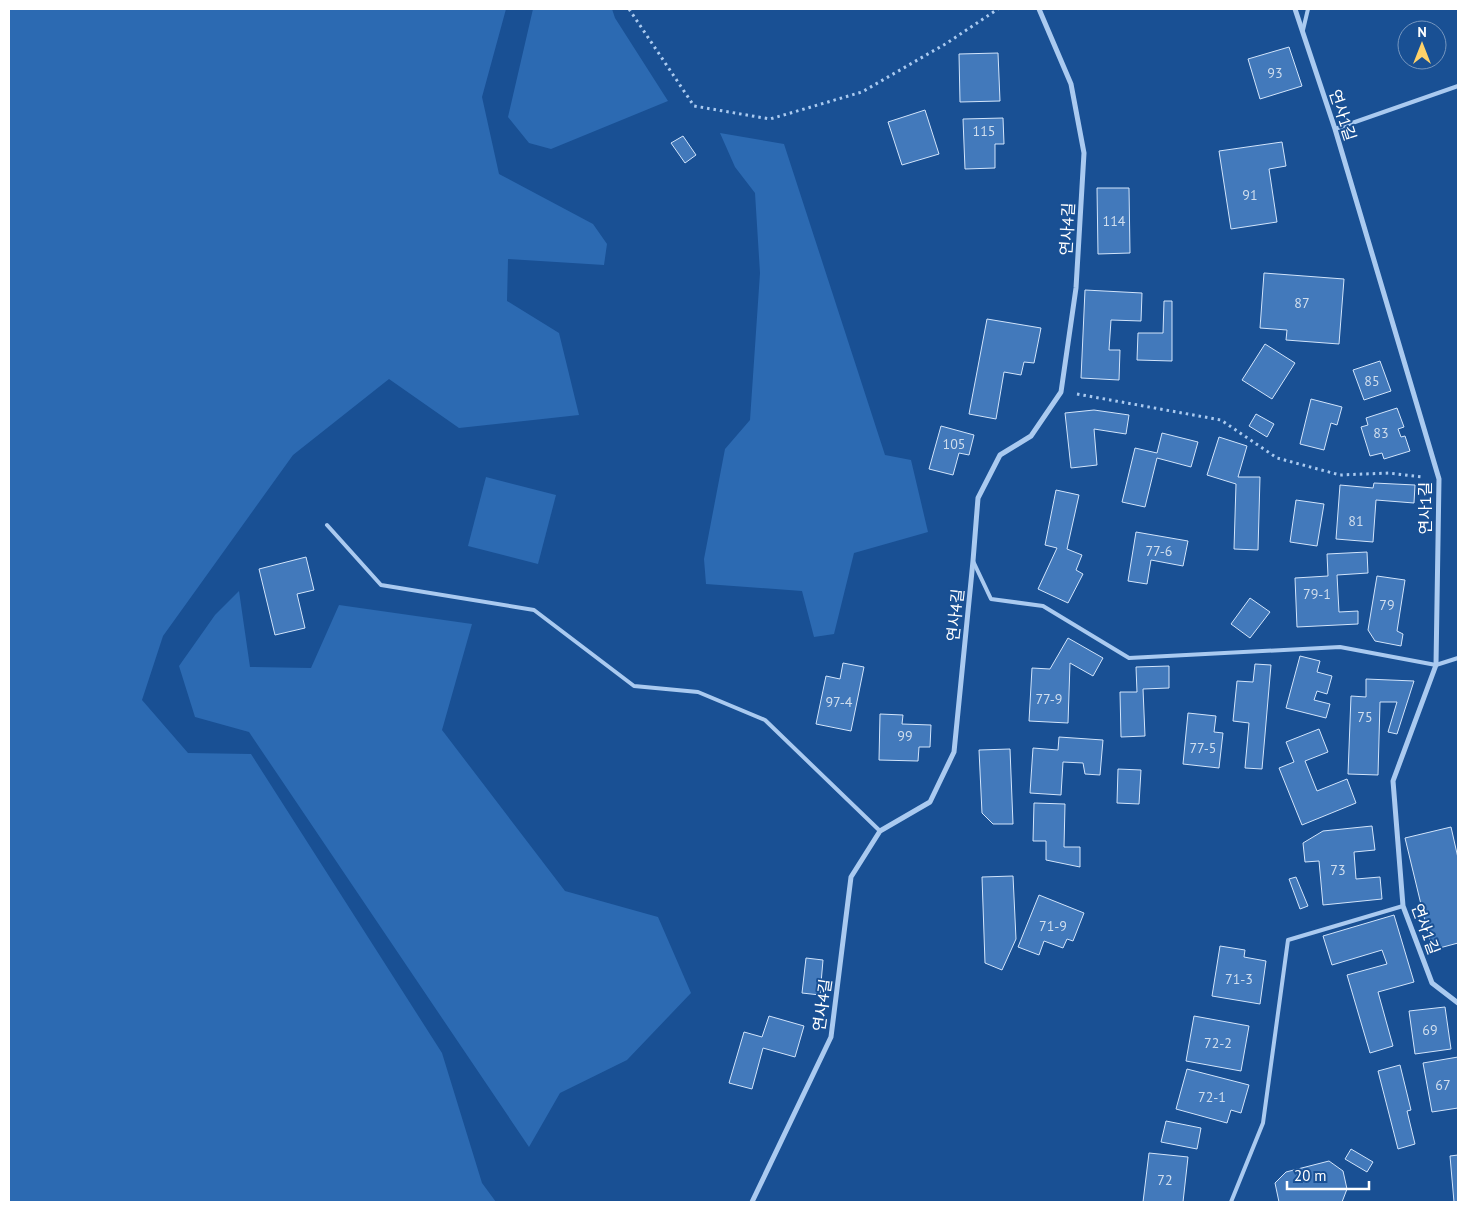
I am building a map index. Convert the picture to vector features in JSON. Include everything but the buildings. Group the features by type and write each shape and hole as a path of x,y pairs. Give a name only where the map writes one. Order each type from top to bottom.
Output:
{"street":[{"name":"연사4길","path":"752,1202 831,1038 850,877 880,831 930,802 954,752 978,498 1000,455 1031,436 1061,392 1076,288 1084,153 1071,84 1039,9"},
{"name":"연사1길","path":"1295,9 1335,129 1439,479 1436,664 1393,781 1403,906 1432,983 1458,1003"}],"lane":[{"path":"1303,32 1308,9"},
{"path":"1335,129 1458,86"},
{"path":"327,525 381,585 534,610 634,686 698,692 765,720 880,831"},
{"path":"973,561 991,599 1043,606 1129,658 1340,647 1436,664 1458,658"},
{"path":"1231,1202 1263,1123 1288,940 1403,906"}],"path":[{"path":"629,9 694,106 770,119 862,92 946,44 998,9"},
{"path":"1061,392 1221,420 1277,458 1340,475 1389,473 1439,479"}],"shaded area":[{"path":"9,9 506,9 482,97 499,174 593,224 607,244 604,265 508,259 507,301 559,333 579,415 459,428 389,379 293,455 163,636 142,700 188,753 251,754 442,1053 482,1183 496,1202 9,1202"},
{"path":"533,9 612,9 615,18 668,101 551,149 529,143 508,117"},
{"path":"720,133 784,144 885,455 911,460 928,532 854,553 834,634 814,637 802,591 706,584 704,559 725,449 750,420 760,273 755,193 735,167"},
{"path":"486,477 556,495 538,564 468,546"},
{"path":"239,591 250,667 311,668 339,605 472,624 442,730 565,891 658,917 691,993 627,1060 560,1093 529,1147 249,732 195,717 179,666 215,615"}]}
